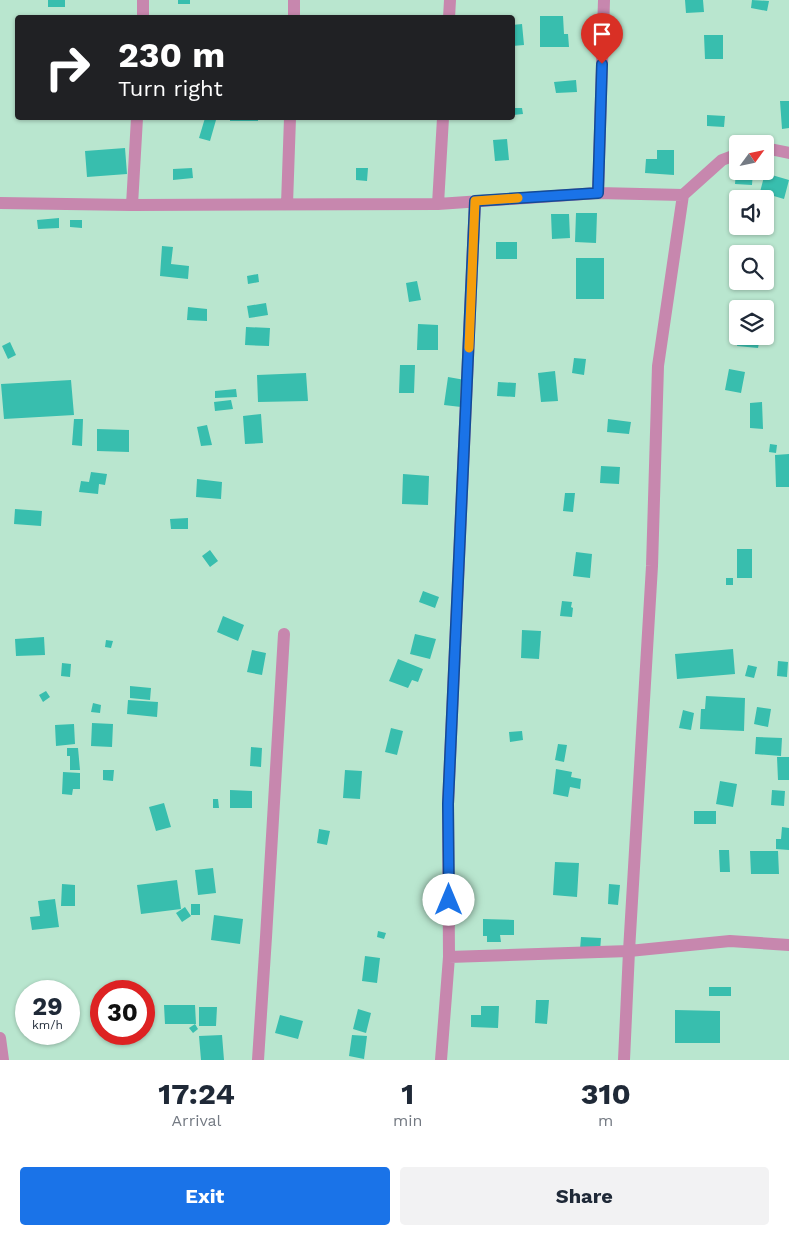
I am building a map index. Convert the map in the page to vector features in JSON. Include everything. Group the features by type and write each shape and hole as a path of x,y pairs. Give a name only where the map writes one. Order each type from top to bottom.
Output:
{"street":[{"path":"142,15 144,0"},
{"path":"294,0 294,15"},
{"path":"449,15 450,0"},
{"path":"598,193 604,0"},
{"path":"132,205 137,120"},
{"path":"287,204 290,120"},
{"path":"438,204 443,120"},
{"path":"774,150 789,153"},
{"path":"624,1060 652,566 658,366 683,195 722,160 729,157"},
{"path":"0,203 132,205 438,204 598,193 683,195"},
{"path":"441,1060 449,957 448,804 475,201"},
{"path":"258,1060 284,634"},
{"path":"449,957 629,951 730,941 789,945"},
{"path":"0,1038 3,1060"}],"building":[{"path":"48,0 65,0 65,7 48,7"},
{"path":"178,0 190,0 190,4 178,4"},
{"path":"685,0 703,0 704,12 686,13"},
{"path":"752,0 769,1 767,11 751,8"},
{"path":"540,16 563,16 564,34 568,34 569,47 540,47"},
{"path":"522,24 524,45 515,46 515,25"},
{"path":"704,35 723,35 723,59 705,59"},
{"path":"576,80 577,92 556,93 554,82"},
{"path":"780,101 789,101 789,128 782,129"},
{"path":"515,108 522,108 523,114 515,115"},
{"path":"707,115 725,116 724,127 707,126"},
{"path":"204,120 216,120 210,141 199,138"},
{"path":"230,120 258,120 258,121"},
{"path":"507,139 509,160 495,161 493,140"},
{"path":"125,148 127,174 87,177 85,151"},
{"path":"657,150 674,150 674,175 645,173 646,159 657,159"},
{"path":"192,168 193,178 173,180 173,169"},
{"path":"356,168 368,168 367,181 356,180"},
{"path":"774,176 789,180 784,199 774,196 774,190 761,190 763,180 774,180"},
{"path":"735,180 752,180 752,185 735,184"},
{"path":"576,213 597,213 596,243 575,242"},
{"path":"551,214 569,214 570,238 552,239"},
{"path":"59,218 59,228 38,229 37,220"},
{"path":"70,220 82,220 82,228 70,227"},
{"path":"496,242 517,242 517,259 496,259"},
{"path":"162,246 173,247 171,264 189,266 188,279 160,276"},
{"path":"576,258 604,258 604,299 576,299"},
{"path":"258,274 259,282 248,284 247,276"},
{"path":"417,281 421,300 409,302 406,283"},
{"path":"266,303 268,315 249,318 247,306"},
{"path":"188,307 207,309 207,321 187,320"},
{"path":"418,324 438,325 438,350 417,350"},
{"path":"246,327 270,328 269,346 245,345"},
{"path":"10,342 16,355 8,359 2,346"},
{"path":"737,345 759,345 758,348"},
{"path":"574,358 586,359 584,375 572,373"},
{"path":"400,365 415,365 414,393 399,393"},
{"path":"729,369 745,372 741,393 725,390"},
{"path":"555,371 558,401 541,402 538,373"},
{"path":"306,373 308,401 258,402 257,375"},
{"path":"448,377 465,380 461,407 444,405"},
{"path":"71,380 74,415 4,419 1,384"},
{"path":"498,382 516,383 515,397 497,396"},
{"path":"236,389 237,397 215,398 215,391"},
{"path":"231,400 233,409 215,411 214,402"},
{"path":"762,402 763,429 750,428 750,403"},
{"path":"261,414 263,443 245,444 243,416"},
{"path":"74,419 83,419 82,446 72,445"},
{"path":"608,419 631,422 629,434 607,432"},
{"path":"207,425 212,445 201,446 197,427"},
{"path":"97,429 129,430 129,452 97,451"},
{"path":"770,444 777,445 776,453 769,452"},
{"path":"789,454 789,487 776,487 775,455"},
{"path":"601,466 620,467 619,484 600,483"},
{"path":"91,472 107,474 105,485 99,484 98,494 79,492 81,481 89,482"},
{"path":"403,474 429,476 428,505 402,504"},
{"path":"197,479 222,482 221,499 196,497"},
{"path":"565,493 575,493 573,512 563,511"},
{"path":"15,509 42,511 41,526 14,524"},
{"path":"188,518 188,529 171,529 170,519"},
{"path":"737,549 752,549 752,578 737,578"},
{"path":"210,550 218,561 210,567 202,556"},
{"path":"576,552 592,554 590,578 573,576"},
{"path":"726,578 733,578 733,585 726,585"},
{"path":"423,591 439,597 435,608 419,602"},
{"path":"562,601 572,602 572,617 560,616"},
{"path":"223,616 244,625 238,641 217,632"},
{"path":"522,630 541,631 539,659 521,658"},
{"path":"415,634 436,639 430,659 410,654"},
{"path":"44,637 45,655 16,656 15,639"},
{"path":"106,640 113,641 111,648 105,647"},
{"path":"733,649 735,674 677,679 675,654"},
{"path":"252,650 266,653 262,675 247,672"},
{"path":"398,659 423,669 418,682 412,680 408,688 389,681"},
{"path":"778,661 788,662 787,677 777,676"},
{"path":"62,663 71,664 70,677 61,676"},
{"path":"748,665 757,667 754,678 745,676"},
{"path":"130,686 151,688 150,700 130,698"},
{"path":"46,691 50,697 43,702 39,695"},
{"path":"706,696 745,698 744,731 700,729 701,709 705,709"},
{"path":"128,700 158,702 157,717 127,714"},
{"path":"93,703 101,705 100,713 91,712"},
{"path":"757,707 771,709 768,727 754,724"},
{"path":"683,710 694,713 691,730 679,728"},
{"path":"92,723 113,724 112,747 91,746"},
{"path":"74,724 75,744 56,746 55,725"},
{"path":"391,728 403,731 397,755 385,752"},
{"path":"522,731 523,740 510,742 509,732"},
{"path":"756,737 782,738 781,756 755,754"},
{"path":"558,744 567,745 564,762 555,760"},
{"path":"251,747 262,748 261,767 250,766"},
{"path":"67,748 78,748 80,770 70,770 70,756 67,756"},
{"path":"777,757 789,757 789,780 778,780"},
{"path":"556,769 572,772 571,777 581,779 580,789 570,787 568,797 553,794"},
{"path":"103,770 114,770 113,781 103,780"},
{"path":"345,770 362,771 360,799 343,798"},
{"path":"63,772 80,773 80,789 73,789 72,795 62,794"},
{"path":"720,781 737,784 733,807 716,804"},
{"path":"230,790 252,791 252,808 230,808"},
{"path":"772,790 785,791 784,806 771,805"},
{"path":"213,799 218,799 219,808 213,808"},
{"path":"164,803 171,827 156,831 149,807"},
{"path":"694,811 716,811 716,824 694,824"},
{"path":"782,827 789,828 789,850 776,849 776,839 781,839"},
{"path":"319,829 330,831 327,845 317,843"},
{"path":"719,850 729,850 730,872 720,872"},
{"path":"750,851 778,851 779,874 751,874"},
{"path":"555,862 579,863 577,897 553,895"},
{"path":"213,868 216,893 198,895 195,870"},
{"path":"177,880 181,909 141,914 137,885"},
{"path":"62,884 75,885 75,906 61,906"},
{"path":"609,884 620,885 618,905 608,904"},
{"path":"55,899 59,927 32,930 30,917 40,916 38,901"},
{"path":"191,904 200,904 200,915 191,915"},
{"path":"185,907 191,916 182,922 176,913"},
{"path":"214,915 243,919 240,944 211,940"},
{"path":"483,919 514,920 514,935 500,935 501,942 487,942 487,936 483,936"},
{"path":"378,931 386,933 384,939 377,937"},
{"path":"581,937 601,938 600,951 580,949"},
{"path":"365,956 380,958 377,983 362,981"},
{"path":"709,987 731,987 731,996 709,996"},
{"path":"536,1000 549,1000 547,1024 535,1023"},
{"path":"164,1005 195,1005 196,1024 165,1024"},
{"path":"481,1006 499,1006 498,1028 471,1027 471,1015 481,1015"},
{"path":"199,1007 217,1007 216,1026 199,1026"},
{"path":"358,1009 371,1013 366,1033 353,1029"},
{"path":"675,1010 720,1011 720,1043 675,1043"},
{"path":"280,1015 303,1021 298,1039 275,1033"},
{"path":"195,1024 198,1029 193,1033 189,1028"},
{"path":"222,1035 224,1060 201,1060 199,1036"},
{"path":"352,1035 367,1036 364,1059 349,1056"}],"slow traffic":[{"path":"469,348 475,201 518,198"}],"route":[{"path":"449,900 448,804 475,201 598,193 602,64"}]}
